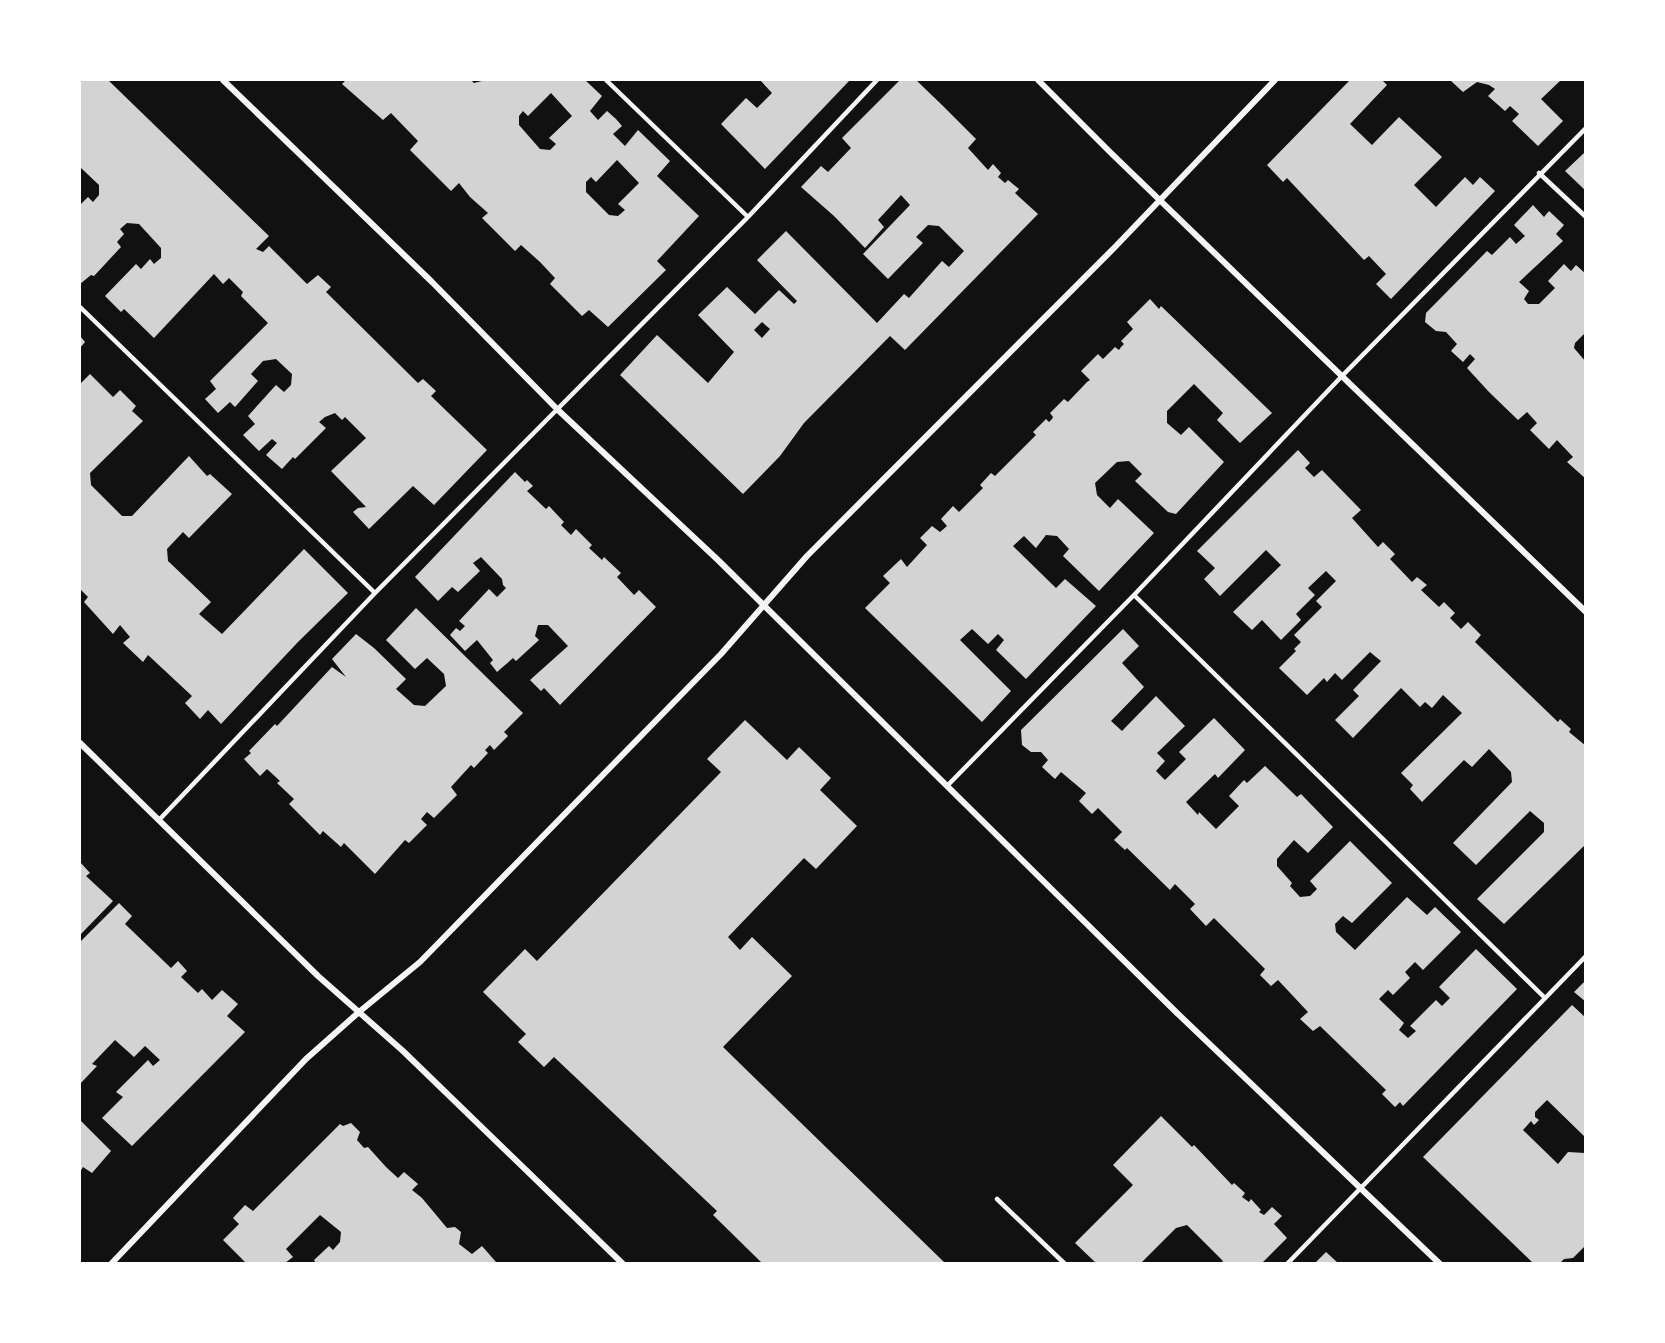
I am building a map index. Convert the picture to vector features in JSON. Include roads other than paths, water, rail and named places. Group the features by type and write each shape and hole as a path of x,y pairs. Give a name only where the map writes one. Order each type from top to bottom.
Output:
{"street":[{"path":"223,80 432,282 558,410 719,561 1177,1013 1440,1263"},
{"path":"1038,80 1586,612"},
{"path":"111,1263 306,1059 420,962 721,654 807,556 1121,241 1275,80"},
{"path":"80,743 318,976 404,1052 623,1263"}],"lane":[{"path":"606,80 748,217"},
{"path":"159,820 375,593 748,217 877,80"},
{"path":"947,786 1134,595 1539,173 1586,128"},
{"path":"1539,173 1586,217"},
{"path":"80,307 375,593"},
{"path":"1134,595 1545,998"},
{"path":"1287,1263 1586,956"},
{"path":"997,1199 1065,1263"}]}
